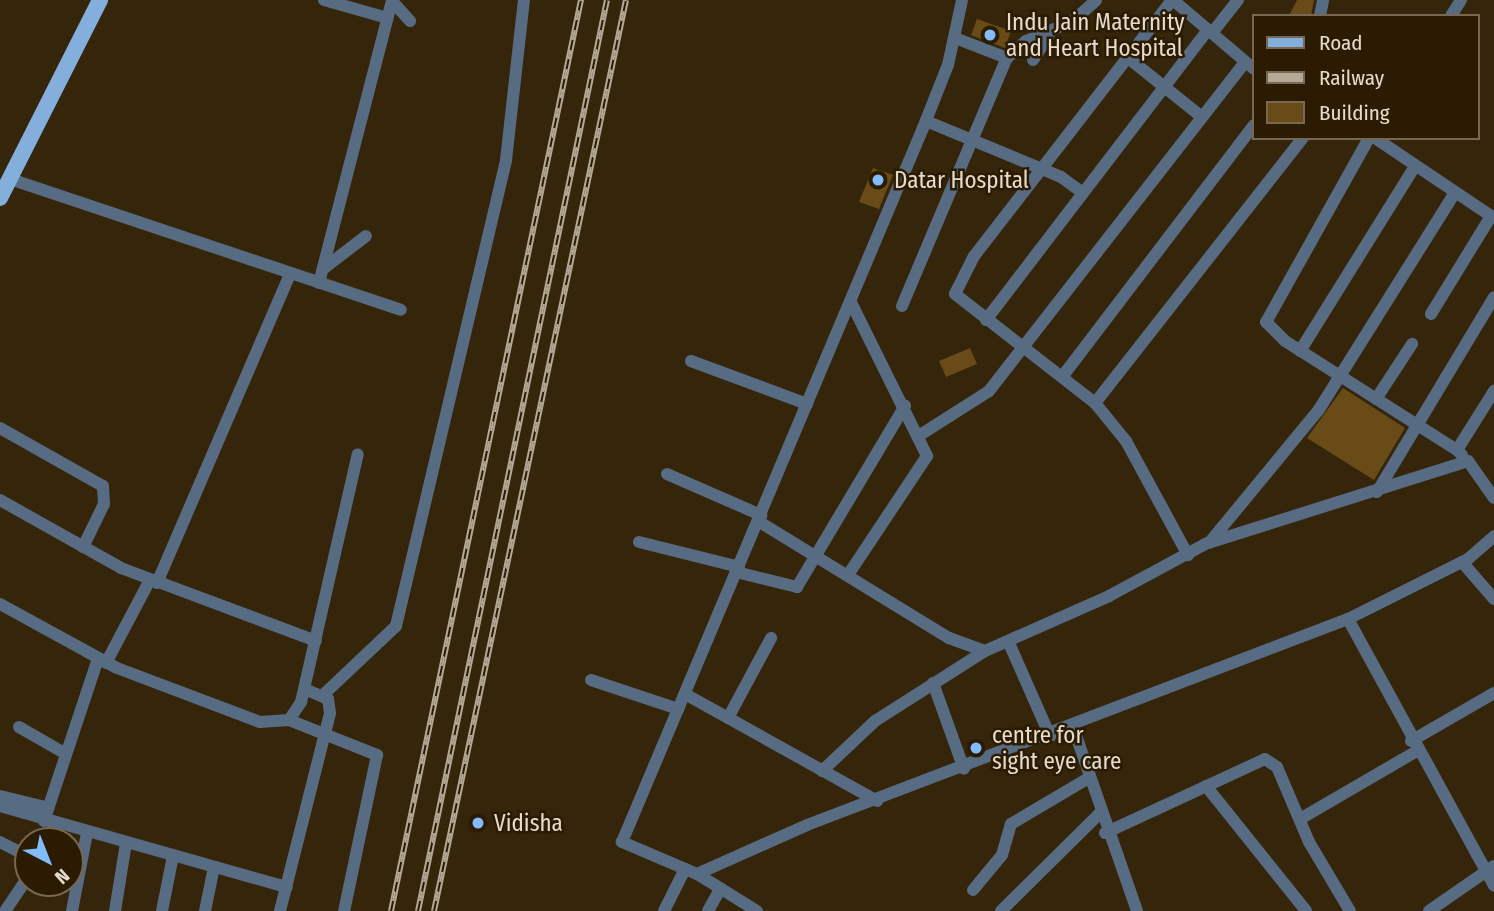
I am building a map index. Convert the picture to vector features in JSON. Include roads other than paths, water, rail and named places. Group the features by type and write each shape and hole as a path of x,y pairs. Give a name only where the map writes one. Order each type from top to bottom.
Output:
{"main road":[{"path":"0,198 100,0"}],"street":[{"path":"324,0 387,18"},
{"path":"323,695 397,626 506,160 524,0"},
{"path":"757,911 697,874 622,842 926,121 954,38 962,0"},
{"path":"902,306 1007,58 1026,41 1049,34 1096,0"},
{"path":"920,435 970,409 1022,348 1202,117 1250,65 1172,0 1041,168 957,286 958,300 986,320 1022,348 1062,377 1095,404 1126,441 1188,555"},
{"path":"986,320 1164,87 1238,0"},
{"path":"319,283 392,1"},
{"path":"392,1 410,21"},
{"path":"1033,60 1049,34"},
{"path":"954,38 1007,58"},
{"path":"1127,57 1202,117"},
{"path":"926,121 1041,168 1083,193"},
{"path":"1062,377 1252,128"},
{"path":"1095,404 1301,140"},
{"path":"1368,140 1267,316 1270,329 1300,351 1457,450 1494,498"},
{"path":"1378,140 1492,217 1431,314"},
{"path":"1300,351 1415,166"},
{"path":"9,179 401,310"},
{"path":"1208,543 1298,438 1455,192"},
{"path":"323,269 366,236"},
{"path":"49,827 49,808 66,754 102,661 154,582 290,274"},
{"path":"1377,492 1494,297"},
{"path":"848,575 924,465 920,435 850,302"},
{"path":"1376,399 1412,344"},
{"path":"691,361 807,404"},
{"path":"1457,450 1494,391"},
{"path":"639,542 737,569 790,589 801,583 905,405"},
{"path":"2,433 103,486 104,504 83,547"},
{"path":"289,720 304,689 358,454"},
{"path":"822,771 842,746 985,651 1010,643 1208,543 1377,492 1468,461"},
{"path":"667,474 759,518 815,556 949,638 985,651"},
{"path":"0,500 83,547 154,582 316,640"},
{"path":"697,874 877,801 1348,619 1462,562 1494,536"},
{"path":"1462,562 1494,599"},
{"path":"0,604 102,661 260,722 289,720 377,755 344,911"},
{"path":"1348,619 1414,746 1490,869 1494,887"},
{"path":"728,718 771,638"},
{"path":"1010,643 1050,736"},
{"path":"591,680 678,709"},
{"path":"933,684 964,769"},
{"path":"281,911 331,704 323,695 304,689"},
{"path":"1300,819 1494,693"},
{"path":"685,694 877,801"},
{"path":"19,727 66,754"},
{"path":"1073,727 1087,779 1133,910"},
{"path":"1105,833 1265,759 1277,767 1300,819 1350,911"},
{"path":"973,890 1002,855 1011,824 1087,779"},
{"path":"1206,786 1306,911"},
{"path":"0,796 49,808"},
{"path":"0,806 49,823 286,887"},
{"path":"1002,911 1099,814"},
{"path":"72,911 87,833"},
{"path":"115,911 126,844"},
{"path":"162,911 173,856"},
{"path":"205,911 214,867"},
{"path":"664,911 685,869"},
{"path":"1429,911 1490,869"},
{"path":"708,911 721,888"}],"railway":[{"path":"391,911 581,0"},
{"path":"418,911 607,0"},
{"path":"434,911 626,0"}],"place":[{"name":"Indu Jain Maternity and Heart Hospital","path":"990,35"},
{"name":"Datar Hospital","path":"878,180"},
{"name":"centre for sight eye care","path":"976,748"},
{"name":"Vidisha","path":"478,823"}]}
